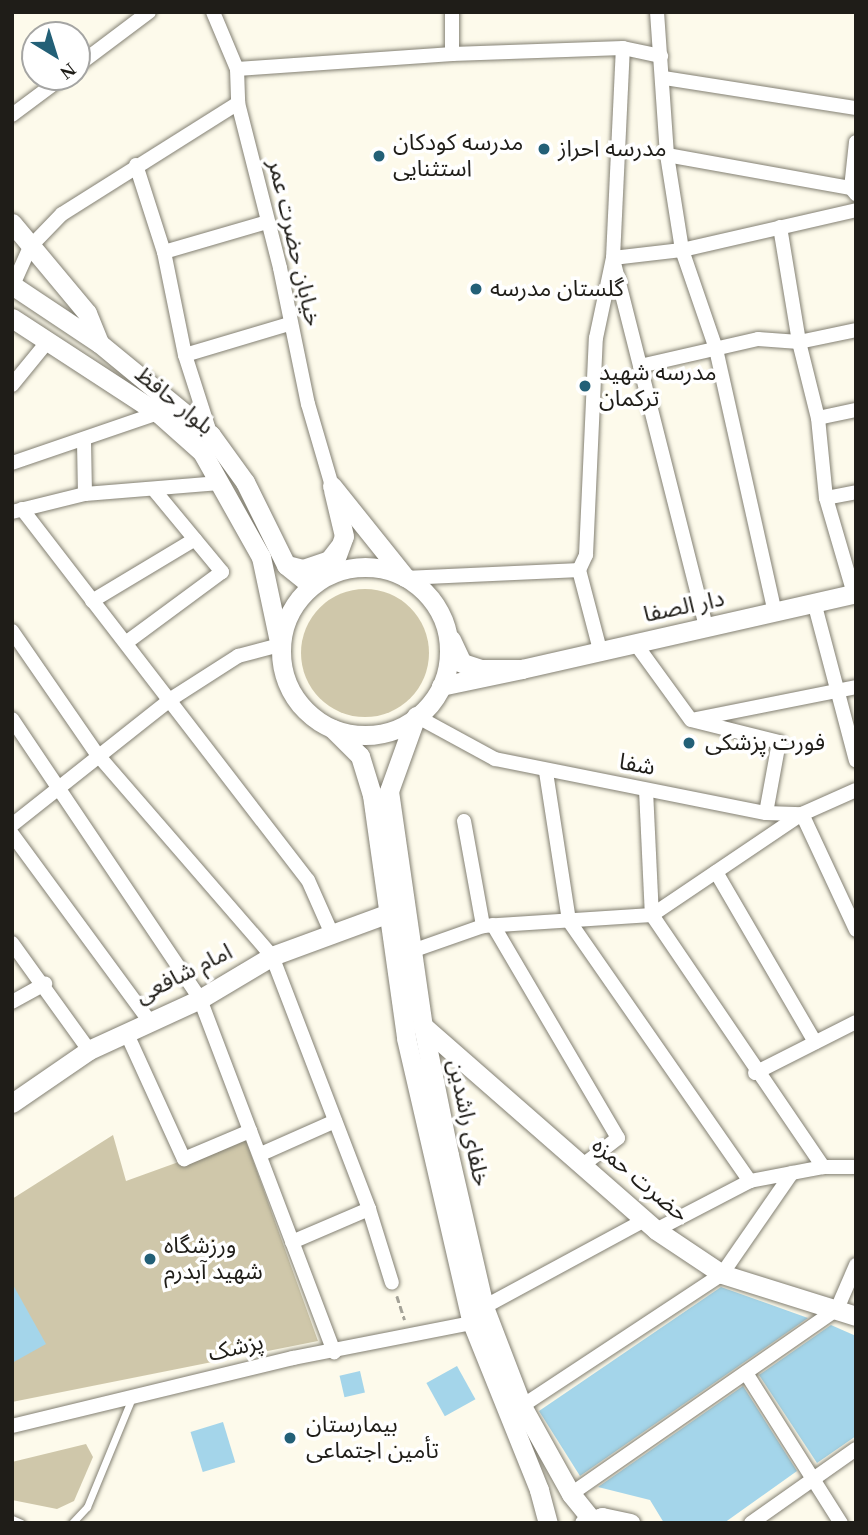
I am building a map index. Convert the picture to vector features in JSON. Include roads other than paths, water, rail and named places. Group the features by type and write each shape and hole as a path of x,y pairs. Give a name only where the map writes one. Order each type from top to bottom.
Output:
{"main road":[{"path":"12,223 87,313 119,388"},
{"name":"بلوار حافظ","path":"12,285 99,343 211,435 245,482 286,565"},
{"name":"بلوار حافظ","path":"12,318 158,413 202,453 261,557 280,645"},
{"path":"332,486 344,536 326,576 296,603 280,645 285,676 294,696 308,713 333,729 368,734 386,732 416,716 441,686 448,658 446,630"},
{"path":"332,486 406,578 430,597 462,663 481,669 522,669"},
{"path":"286,565 303,569 328,560 344,536"},
{"path":"286,565 306,581 366,567 406,578"},
{"name":"دار الصفا","path":"522,669 706,626 775,613 814,601 855,594"},
{"path":"441,686 522,669"},
{"name":"خلفای راشدین","path":"416,716 389,791 423,1026 478,1315 522,1406 588,1521"},
{"name":"خلفای راشدین","path":"333,729 360,756 372,795 406,1038 478,1315 548,1523"},
{"name":"امام شافعی","path":"12,1103 89,1049 148,1019 200,999 272,956 331,932 389,913"},
{"name":"حضرت حمزه","path":"423,1026 651,1225 722,1274 856,1316"},
{"path":"588,1521 630,1523"}],"street":[{"path":"91,56 149,12"},
{"name":"خیابان حضرت عمر","path":"213,12 237,69 238,103 289,324 332,486"},
{"path":"452,12 452,54"},
{"path":"657,12 664,78 667,155 682,250 716,349 775,613"},
{"path":"237,69 452,54 623,48 661,56"},
{"path":"600,650 579,570 586,555 596,338 613,258 623,48"},
{"path":"664,78 856,108"},
{"path":"12,115 44,91"},
{"path":"12,285 30,247 61,214 238,103"},
{"path":"667,155 854,191 856,142"},
{"path":"136,165 164,253 185,355 211,435"},
{"path":"613,258 682,250 856,210"},
{"path":"164,253 267,222"},
{"path":"780,227 799,342 818,418 825,498 855,594"},
{"path":"613,258 706,626"},
{"path":"185,355 289,324"},
{"path":"640,366 758,339 799,342 856,330"},
{"path":"12,385 48,341"},
{"path":"818,418 856,410"},
{"path":"12,463 84,442 158,413"},
{"path":"84,442 85,494"},
{"path":"220,483 156,491 85,494 17,510 127,642 308,880 331,932"},
{"path":"127,642 222,572 156,491"},
{"path":"825,498 856,492"},
{"path":"92,601 195,539"},
{"path":"406,578 579,570"},
{"path":"814,601 856,761"},
{"path":"12,631 97,754 272,956 369,1209 392,1283"},
{"path":"635,643 691,720 779,742 766,813"},
{"path":"12,825 97,754 171,699 246,653 280,645"},
{"path":"691,720 856,687"},
{"name":"شفا","path":"416,716 495,759 546,772 766,813 802,814 856,790"},
{"path":"12,719 200,999 334,1352"},
{"path":"546,772 569,921 750,1181"},
{"path":"646,790 652,915 755,1073 823,1167"},
{"path":"412,951 488,925 652,915 802,814 856,930"},
{"path":"464,821 488,925 618,1138 583,1165"},
{"path":"12,834 148,1019"},
{"path":"716,872 815,1042"},
{"path":"12,943 45,984 89,1049"},
{"path":"12,1002 45,984"},
{"path":"755,1073 856,1022"},
{"path":"126,1032 184,1159 250,1131"},
{"path":"261,1154 335,1121"},
{"name":"پزشک","path":"12,1426 132,1396 411,1336 478,1315 651,1225 750,1181 823,1167 856,1167"},
{"path":"522,1406 722,1274 792,1173"},
{"path":"292,1242 369,1209"},
{"path":"571,1494 837,1309 856,1265"},
{"path":"746,1373 815,1478 841,1523"},
{"path":"751,1523 856,1449"}],"lane":[{"path":"72,1523 87,1507 132,1396"},
{"path":"12,1519 21,1523"}],"place":[{"name":"مدرسه احراز","path":"544,149"},
{"name":"مدرسه کودکان استثنایی","path":"379,156"},
{"name":"گلستان مدرسه","path":"476,289"},
{"name":"مدرسه شهید ترکمان","path":"585,386"},
{"name":"فورت پزشکی","path":"689,743"},
{"name":"ورزشگاه شهید آبدرم","path":"150,1259"},
{"name":"بیمارستان تأمین اجتماعی","path":"290,1438"}]}
